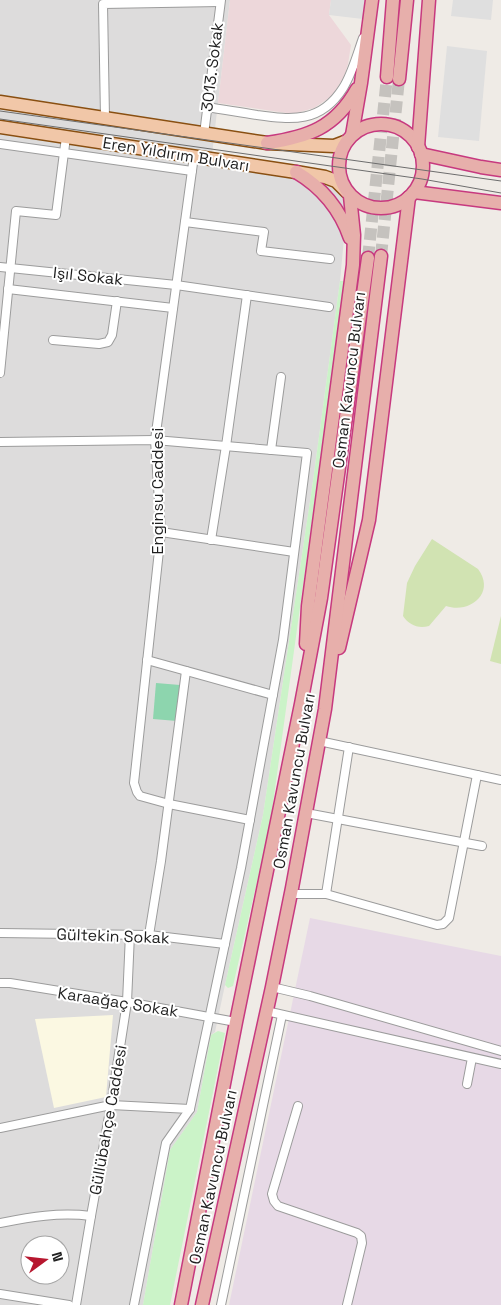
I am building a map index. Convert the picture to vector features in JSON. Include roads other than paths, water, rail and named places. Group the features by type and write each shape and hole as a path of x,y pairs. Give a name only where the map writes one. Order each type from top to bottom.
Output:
{"highway":[{"path":"349,138 361,83 372,0"},
{"path":"393,0 393,78 407,0"},
{"path":"429,0 420,151 423,166 422,179 412,195 396,206 381,209 366,206 359,202 349,194 343,185 338,167 342,148 358,130 372,124 388,124 402,130 414,140 420,151 481,167 501,170"},
{"path":"267,144 304,136 324,126 342,110 361,83"},
{"path":"296,172 317,186 333,204 343,221 354,250"},
{"path":"301,704 308,606 354,250 349,194"},
{"path":"412,195 440,194 501,202"},
{"path":"325,709 368,520 412,195"},
{"name":"Osman Kavuncu Bulvarı","path":"202,1305 291,894 325,709 381,256"},
{"name":"Osman Kavuncu Bulvarı","path":"181,1305 321,598 368,258"}],"main road":[{"name":"Eren Yıldırım Bulvarı","path":"0,102 267,144 334,146 349,138"},
{"name":"Eren Yıldırım Bulvarı","path":"0,127 325,177 336,181 349,194"}],"street":[{"path":"105,118 103,4 221,1"},
{"name":"3013. Sokak","path":"204,134 221,1"},
{"path":"207,107 284,118 302,117 320,111 334,100 344,87 370,20"},
{"path":"0,374 16,211 56,216 66,137"},
{"path":"0,144 192,171"},
{"name":"Enginsu Caddesi","path":"194,156 155,440 161,532 134,783 140,796 169,804 250,820"},
{"path":"185,222 264,232 261,251 330,260"},
{"name":"Işıl Sokak","path":"0,267 176,285 329,307"},
{"path":"8,289 173,308"},
{"path":"211,540 247,295"},
{"path":"53,340 99,344 108,342 112,336 117,301"},
{"path":"271,450 281,377"},
{"path":"0,442 155,440 307,453 283,640 225,944 190,1109 166,1143 134,1305"},
{"path":"161,532 294,552"},
{"path":"147,660 273,695"},
{"path":"149,935 169,804 186,671"},
{"path":"319,741 501,780"},
{"path":"326,894 349,747"},
{"path":"291,894 326,894 437,925 443,924 449,918 477,775"},
{"path":"306,813 482,846"},
{"name":"Gültekin Sokak","path":"0,933 130,934 225,944"},
{"name":"Güllübahçe Caddesi","path":"76,1305 128,1002 130,934"},
{"name":"Karaağaç Sokak","path":"0,983 128,1002 236,1022"},
{"path":"272,986 501,1052"},
{"path":"266,1011 501,1064"},
{"path":"221,1305 282,1015"},
{"path":"466,1084 472,1058"},
{"path":"0,1128 111,1105 190,1109"},
{"path":"298,1106 272,1194 278,1206 357,1232 361,1236 362,1243 347,1305"},
{"path":"0,1223 48,1214 91,1216"},
{"path":"0,1294 69,1305"}],"tunnel":[{"path":"368,258 387,77"},
{"path":"381,256 399,79"}],"tram line":[{"path":"0,111 501,181"},
{"path":"0,119 422,179 501,193"}]}
